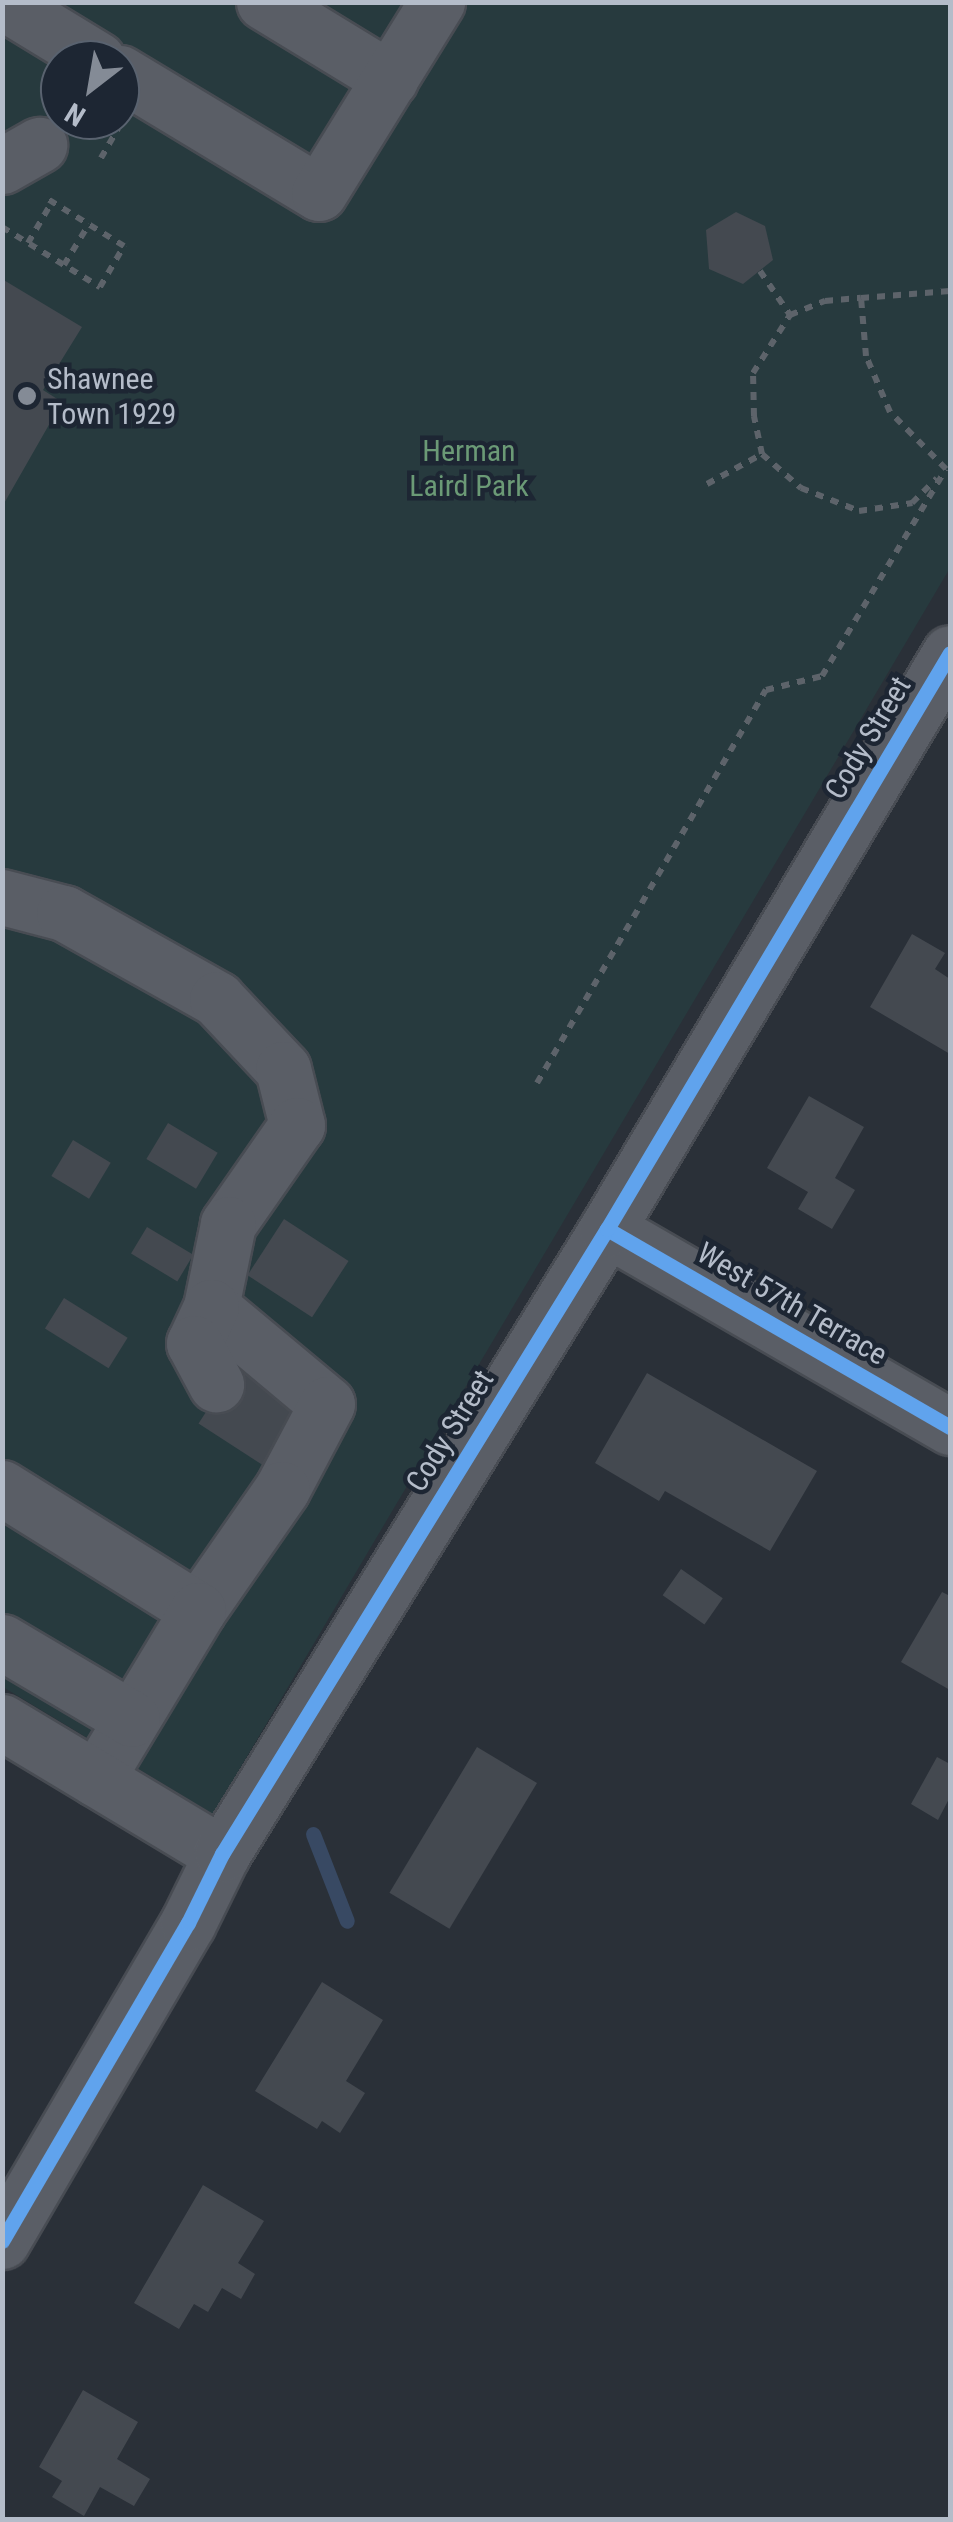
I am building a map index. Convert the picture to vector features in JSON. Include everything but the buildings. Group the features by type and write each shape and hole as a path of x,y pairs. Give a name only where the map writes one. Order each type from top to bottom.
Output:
{"street":[{"path":"3,2 65,40"},
{"path":"264,2 390,79"},
{"path":"140,104 318,194 438,2"},
{"name":"Cody Street","path":"2,2241 188,1923 222,1854 607,1229 950,653"},
{"path":"2,897 64,913 216,999 283,1069 297,1125 228,1224 212,1306 194,1343 216,1384"},
{"name":"West 57th Terrace","path":"607,1229 950,1426"},
{"path":"96,1779 198,1610 282,1489 327,1404 212,1306"},
{"path":"2,1488 198,1610"},
{"path":"2,1642 132,1719"},
{"path":"2,1722 222,1854"}],"path":[{"path":"101,158 107,140"},
{"path":"4,231 100,287 124,246 52,202 25,167"},
{"path":"28,242 52,202"},
{"path":"64,265 88,224"},
{"path":"760,270 790,314"},
{"path":"946,469 912,504 859,512 802,488 762,454 754,416 753,372 790,314 825,301 950,291"},
{"path":"861,298 866,356 890,412 946,469"},
{"path":"706,484 762,454"},
{"path":"537,1083 766,690 822,676 946,469"}],"green space":[{"name":"Herman Laird Park","path":"2,3 950,3 950,568 213,1814 3,1687"}],"waterway":[{"path":"313,1834 347,1921"}],"cycle path":[{"path":"2,2241 188,1923 222,1854 607,1229 950,653"},
{"path":"607,1229 950,1427"}],"place":[{"name":"Shawnee Town 1929","path":"27,396"}]}
